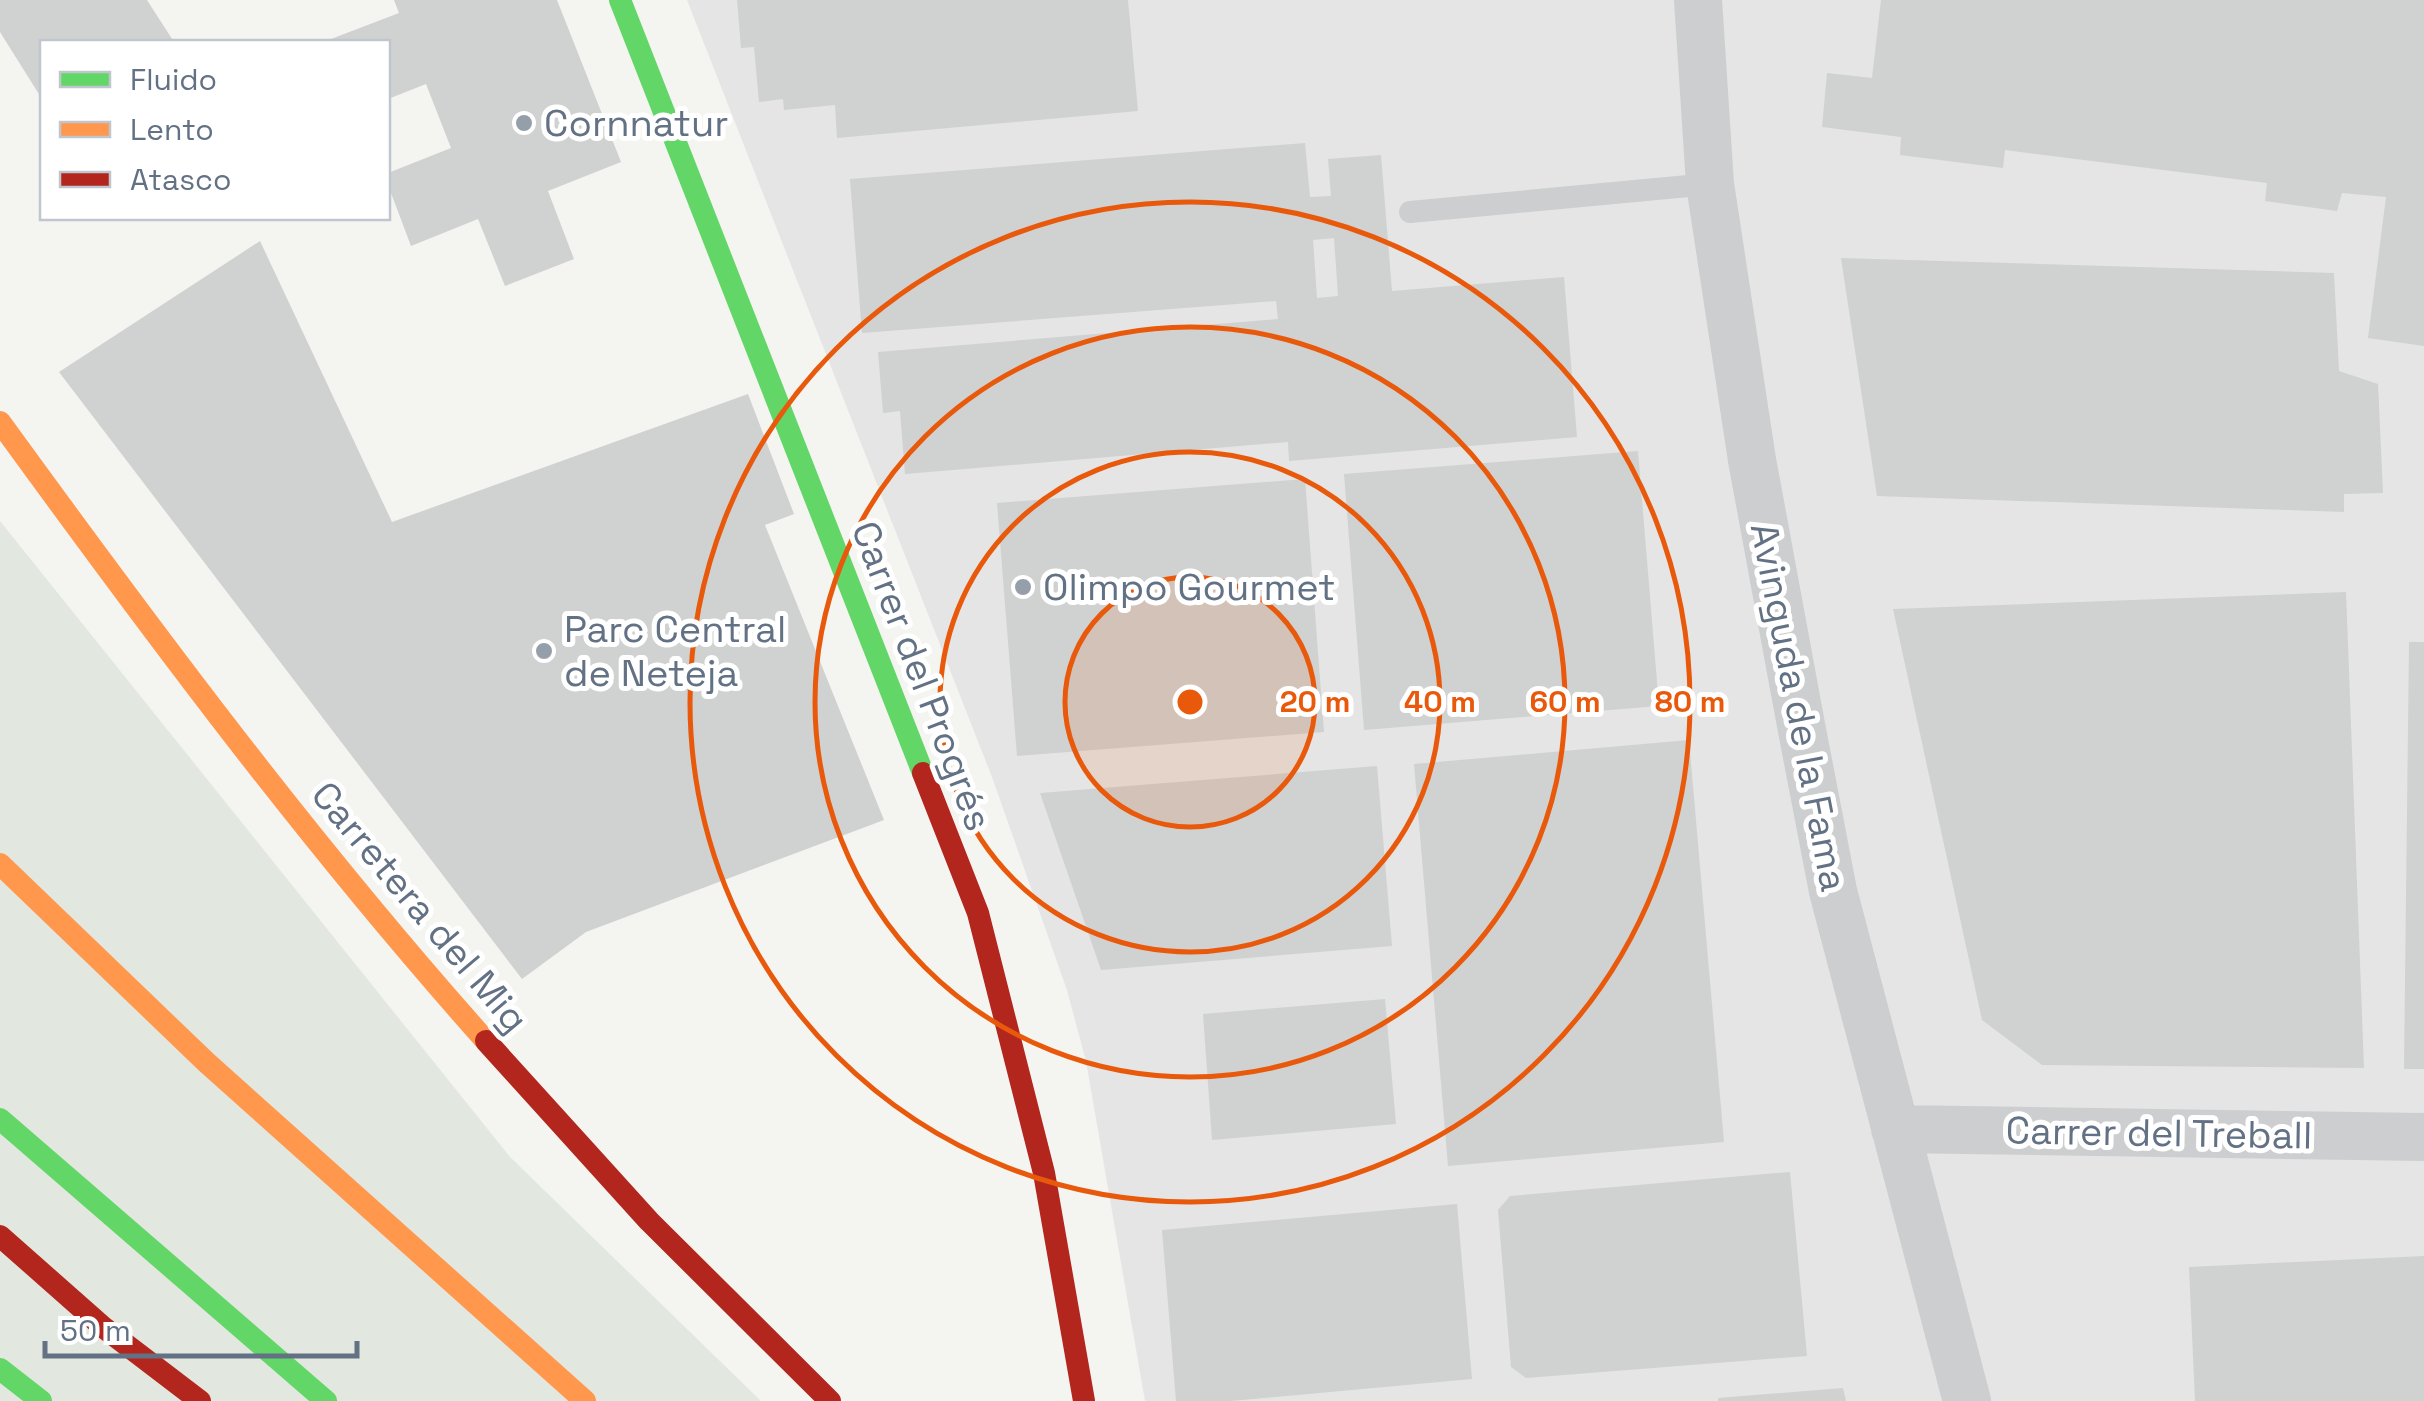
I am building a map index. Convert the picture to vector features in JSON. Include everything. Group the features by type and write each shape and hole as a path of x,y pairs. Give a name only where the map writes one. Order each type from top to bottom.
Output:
{"main road":[{"name":"Carrer del Progrés","path":"620,0 978,913 1044,1172 1084,1401"},
{"name":"Carretera del Mig","path":"0,422 164,648 406,950 546,1108 704,1276 830,1401"},
{"path":"0,864 206,1062 584,1401"},
{"path":"15,911 206,1062"},
{"path":"0,1120 326,1401"},
{"path":"0,1236 103,1326 200,1401"},
{"path":"0,1369 41,1401"}],"street":[{"name":"Avinguda de la Fama","path":"1698,0 1710,184 1752,460 1833,891 1967,1401"},
{"name":"Carrer del Treball","path":"1895,1129 2424,1137"}],"lane":[{"path":"1410,212 1710,184"}],"shaded area":[{"path":"687,0 2424,0 2424,1401 1145,1401 1086,1061 1067,990 992,777"},
{"path":"0,521 510,1157 761,1401 0,1401"}],"building":[{"path":"0,0 147,0 173,40 40,40 40,96 0,32"},
{"name":"Cornnatur","path":"394,0 557,0 621,162 548,191 574,259 505,286 478,219 411,246 390,190 390,172 451,148 426,84 390,98 390,40 331,39 399,13"},
{"path":"737,0 1128,0 1138,111 837,138 835,105 784,110 783,99 759,102 754,47 741,48"},
{"path":"1881,0 2424,0 2424,346 2368,338 2386,197 2342,193 2337,211 2265,201 2267,183 2005,150 2003,168 1900,155 1901,137 1822,127 1827,73 1872,78"},
{"path":"1305,143 1310,197 1331,196 1328,159 1381,155 1392,291 1564,277 1577,437 1289,461 1288,442 905,474 900,411 883,413 878,352 1278,319 1276,301 862,333 850,179","holes":["1334,238 1338,296 1317,298 1313,240"]},
{"name":"Parc Central de Neteja","path":"260,241 392,522 748,394 794,514 765,525 884,820 586,932 522,979 59,372"},
{"path":"1841,258 2334,273 2339,371 2378,384 2383,493 2344,494 2344,512 1877,496"},
{"path":"1638,451 1659,706 1364,730 1344,474"},
{"path":"1305,479 1324,732 1017,756 997,503"},
{"path":"2346,592 2364,1068 2042,1065 1982,1020 1893,609"},
{"path":"2409,642 2424,642 2424,1069 2404,1069"},
{"path":"1689,740 1724,1142 1448,1166 1414,764"},
{"path":"1377,766 1392,946 1101,970 1040,793"},
{"path":"1385,999 1396,1124 1212,1140 1203,1014"},
{"path":"1790,1172 1807,1356 1526,1378 1511,1367 1498,1210 1510,1196"},
{"path":"1457,1204 1472,1379 1231,1401 1176,1401 1162,1230"},
{"path":"2424,1256 2424,1401 2195,1401 2189,1267"},
{"path":"1843,1388 1846,1401 1718,1401 1718,1398"}],"traffic: fast":[{"path":"620,0 923,773"},
{"path":"0,1119 326,1401"},
{"path":"0,1369 41,1401"}],"traffic: slow":[{"path":"0,422 235,738 486,1041"},
{"path":"0,864 206,1062 585,1401"}],"traffic: jam":[{"path":"923,773 978,913 1044,1173 1084,1401"},
{"path":"486,1041 649,1221 830,1401"},
{"path":"0,1236 103,1327 200,1401"}],"place":[{"name":"Cornnatur","path":"524,123"},
{"name":"Olimpo Gourmet","path":"1023,587"},
{"name":"Parc Central de Neteja","path":"544,651"}]}
